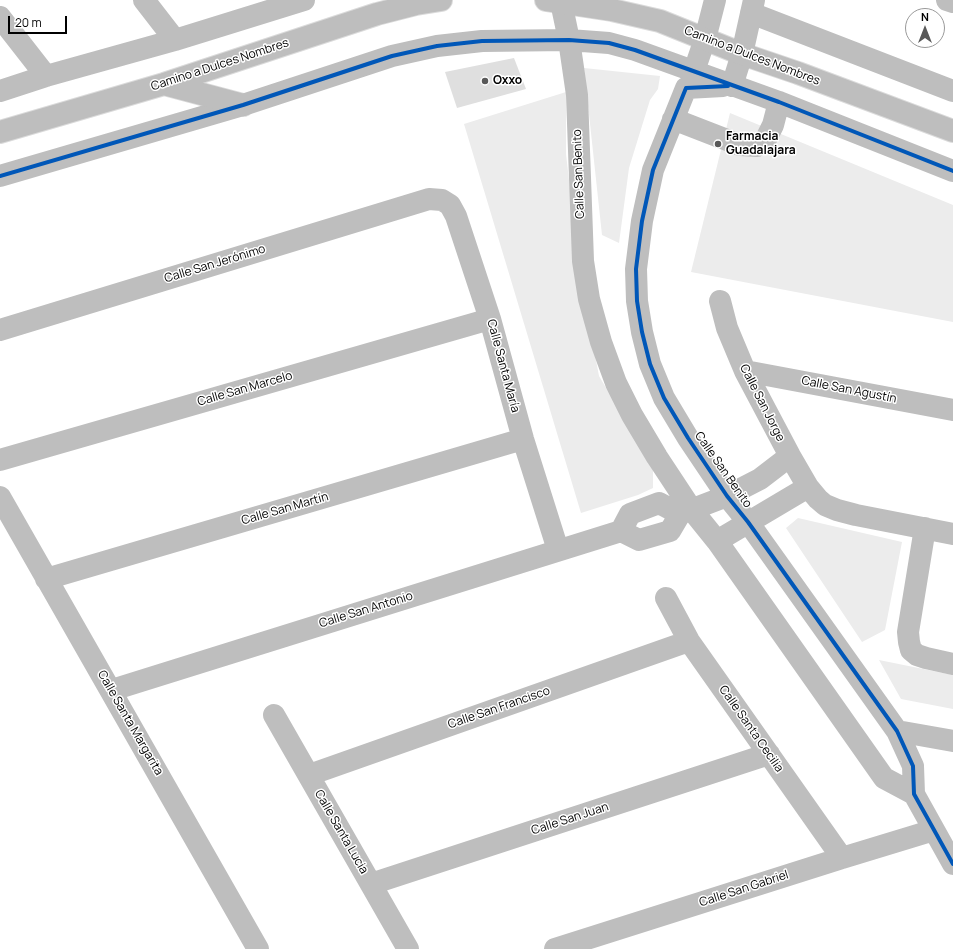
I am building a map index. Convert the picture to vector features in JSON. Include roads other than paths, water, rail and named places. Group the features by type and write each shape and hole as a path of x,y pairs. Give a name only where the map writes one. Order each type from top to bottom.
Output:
{"street":[{"path":"144,0 175,40"},
{"name":"Camino a Dulces Nombres","path":"0,132 164,84 377,14 416,4 441,0"},
{"path":"694,71 705,39 715,0"},
{"path":"947,0 953,2"},
{"path":"0,91 46,76 175,40 297,1"},
{"name":"Camino a Dulces Nombres","path":"554,1 612,10 660,21 742,54 798,73 953,131"},
{"name":"Calle San Benito","path":"554,1 569,40 576,95 583,261 593,313 601,342 616,383 686,512 717,540 884,778 914,794"},
{"path":"732,86 742,54 752,7 953,91"},
{"path":"0,17 46,76"},
{"path":"0,176 244,105 392,56 437,46 482,40 569,40 609,43 635,50 779,102 953,171"},
{"path":"164,84 244,105"},
{"name":"Calle San Benito","path":"732,86 686,88 653,170 642,221 636,268 637,301 642,332 650,364 664,398 688,438 727,496 748,522 897,731 913,766 914,794 953,864"},
{"path":"673,119 740,145 757,146 766,139 773,125 779,102"},
{"name":"Calle Santa María","path":"429,199 442,200 450,205 456,216 490,319 523,439 558,550"},
{"name":"Calle San Jerónimo","path":"0,330 429,199"},
{"name":"Calle San Jorge","path":"720,301 727,328 745,371 790,456 813,493"},
{"name":"Calle San Marcelo","path":"0,460 490,319"},
{"name":"Calle San Agustín","path":"745,371 953,410"},
{"name":"Calle San Martín","path":"46,579 523,439"},
{"path":"686,512 659,503 630,514 621,531 639,540 670,531 686,512 727,496 760,479 790,456"},
{"path":"717,540 748,522 813,493 826,505 843,512 953,534"},
{"name":"Calle Santa Margarita","path":"0,497 46,579 112,690 258,949"},
{"path":"925,528 908,632 911,650 917,655 953,664"},
{"name":"Calle San Antonio","path":"112,690 621,531"},
{"name":"Calle Santa Cecilia","path":"666,598 690,642 842,858"},
{"name":"Calle San Francisco","path":"309,775 690,642"},
{"name":"Calle Santa Lucia","path":"274,715 408,949"},
{"path":"897,731 953,741"},
{"name":"Calle San Juan","path":"371,884 768,754"},
{"name":"Calle San Gabriel","path":"555,949 934,830"}],"place":[{"name":"Oxxo","path":"485,81"},
{"name":"Farmacia Guadalajara","path":"718,144"}]}
